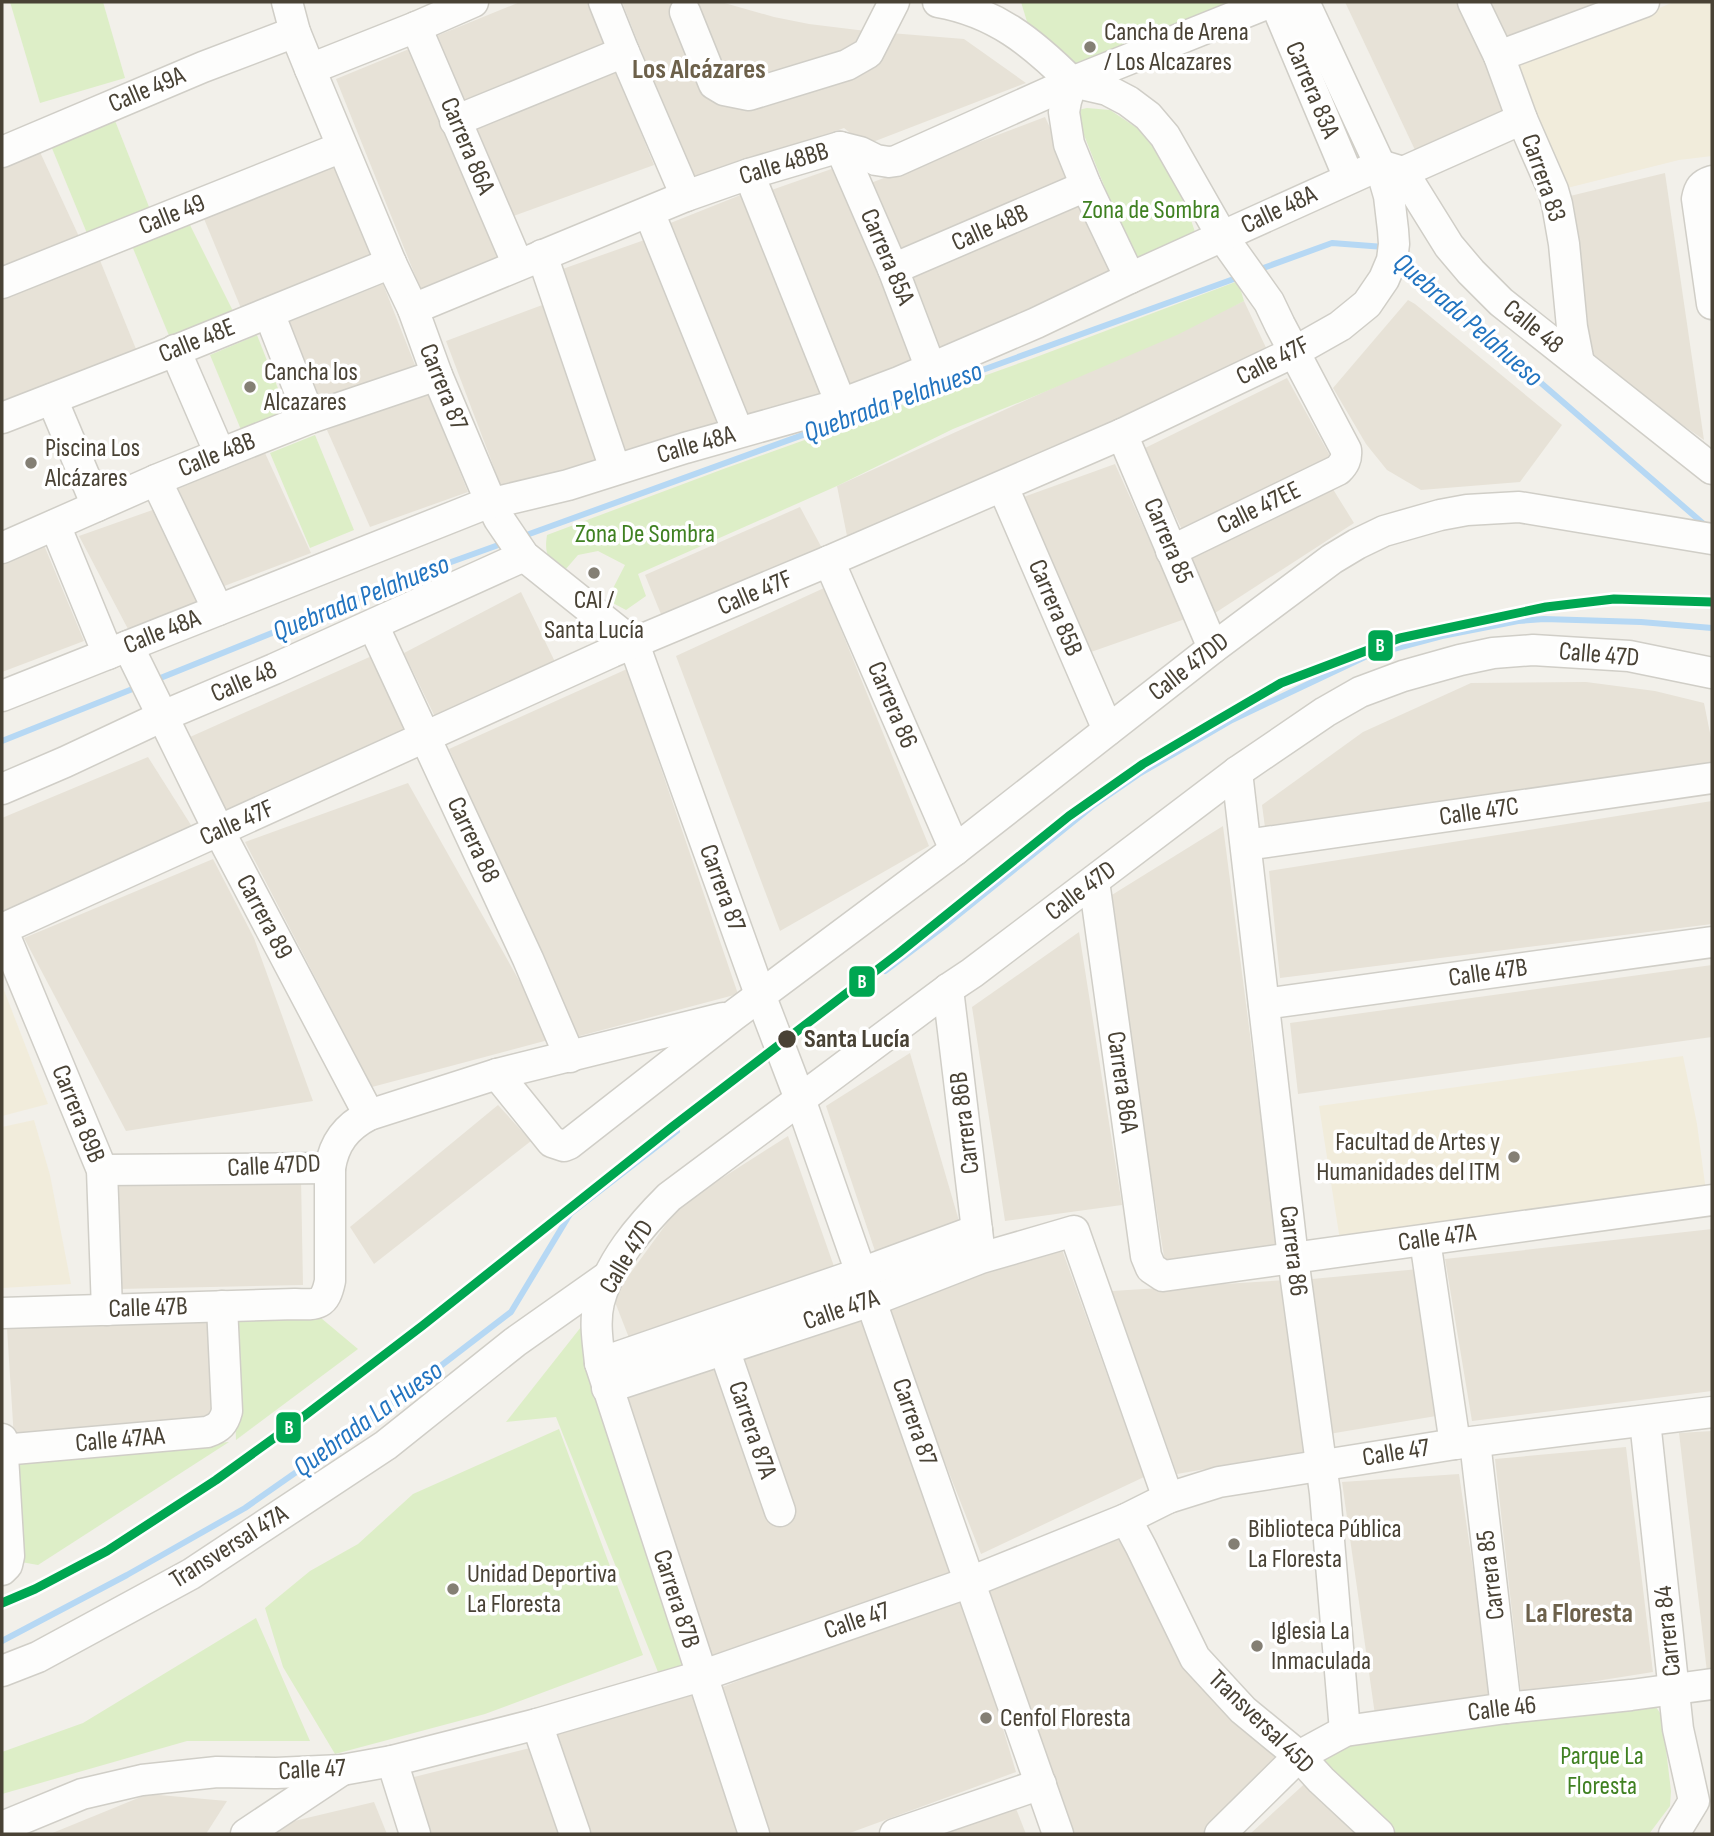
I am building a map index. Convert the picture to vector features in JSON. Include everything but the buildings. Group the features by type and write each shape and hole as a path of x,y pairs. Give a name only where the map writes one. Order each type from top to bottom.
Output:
{"street":[{"name":"Carrera 87","path":"287,2 295,32 310,69 413,309 437,375 495,511 521,551 634,644 800,1099 1058,1834"},
{"path":"310,69 473,2"},
{"path":"604,2 686,196"},
{"path":"685,12 714,84 724,90 749,95 847,65 868,53 894,2"},
{"path":"937,2 983,15 1006,26 1038,50 1072,82 1118,95 1148,116 1175,151 1228,244 1265,295 1294,352"},
{"name":"Calle 48BB","path":"413,309 686,196 749,174 840,147 876,160 889,163 896,161 1072,82 1273,2"},
{"name":"Carrera 83A","path":"1273,2 1349,178"},
{"name":"Carrera 83A","path":"1304,2 1392,169"},
{"name":"Carrera 83","path":"1473,2 1499,56 1522,119 1553,190 1564,244 1572,327 1579,363"},
{"path":"1499,56 1644,2"},
{"name":"Carrera 86A","path":"416,27 455,121 530,260 615,469"},
{"name":"Calle 49A","path":"2,152 203,67 295,32"},
{"path":"455,121 624,52"},
{"path":"1072,82 1064,121 1069,144 1130,278"},
{"name":"Calle 48A","path":"2,696 123,653 218,610 472,508 495,511 615,469 841,404 932,369 1130,278 1228,244 1349,178 1392,169 1522,119"},
{"name":"Calle 49","path":"2,283 342,147"},
{"name":"Carrera 85A","path":"840,147 894,270 932,369"},
{"name":"Calle 47F","path":"2,929 634,644 1122,434 1294,352 1340,326 1367,304 1384,279 1393,252 1389,196 1392,169"},
{"name":"Calle 48","path":"1392,169 1448,246 1501,302 1712,469"},
{"path":"749,174 841,404"},
{"path":"1709,182 1699,188 1697,199 1712,304"},
{"name":"Calle 48B","path":"894,270 1086,186"},
{"path":"649,212 738,432"},
{"name":"Calle 48E","path":"2,418 391,263"},
{"path":"269,313 310,418"},
{"path":"175,350 220,454"},
{"name":"Calle 47EE","path":"1171,551 1331,474 1344,464 1346,450 1294,352"},
{"name":"Calle 48B","path":"2,548 156,480 310,418 437,375"},
{"path":"52,399 97,506"},
{"name":"Carrera 85","path":"1122,434 1213,648"},
{"path":"156,480 218,610"},
{"name":"Carrera 85B","path":"1003,486 1108,730"},
{"name":"Calle 47DD","path":"497,1074 552,1142 564,1146 955,850 1213,648 1332,559 1384,531 1468,510 1519,507 1712,539"},
{"name":"Carrera 89","path":"55,526 123,653 160,710 219,831 369,1115"},
{"name":"Calle 48","path":"2,789 65,762 160,710 373,625 521,551"},
{"name":"Carrera 86","path":"830,561 955,850"},
{"name":"Carrera 88","path":"373,625 528,959 570,1057"},
{"name":"Calle 47D","path":"603,1376 597,1325 599,1303 610,1275 640,1226 668,1197 972,973 1237,772 1325,712 1360,692 1403,676 1493,653 1532,650 1629,656 1712,673"},
{"name":"Carrera 86","path":"1237,772 1293,1258 1321,1464 1345,1731"},
{"name":"Calle 47C","path":"1245,845 1712,778"},
{"name":"Carrera 86A","path":"1094,881 1146,1256 1151,1268 1163,1276"},
{"name":"Carrera 89B","path":"2,929 102,1170 107,1310"},
{"name":"Calle 47B","path":"1264,1004 1712,942"},
{"name":"Carrera 86B","path":"948,989 979,1244"},
{"name":"Calle 47DD","path":"102,1170 330,1168 333,1153 341,1137 353,1124 369,1115 497,1074 734,1016"},
{"name":"Calle 47B","path":"2,1313 314,1305 321,1302 328,1292 330,1281 330,1168"},
{"name":"Calle 47A","path":"1163,1276 1712,1200"},
{"name":"Calle 47A","path":"603,1376 861,1273 979,1244 1074,1231 1168,1498"},
{"name":"Carrera 85","path":"1426,1240 1465,1443 1506,1708"},
{"name":"Calle 47A","path":"603,1376 724,1349 871,1301 979,1244"},
{"name":"Transversal 47A","path":"2,1671 38,1657 191,1574 386,1445 515,1342 610,1275"},
{"name":"Calle 47AA","path":"2,1450 207,1432 221,1425 227,1411 222,1306"},
{"name":"Carrera 87A","path":"724,1349 780,1511"},
{"name":"Carrera 87B","path":"603,1376 754,1834"},
{"name":"Calle 47","path":"2,1827 82,1794 142,1780 217,1772 342,1770 392,1761 537,1724 701,1676 970,1582 1126,1519 1168,1498 1219,1482 1465,1443 1712,1412"},
{"name":"Carrera 84","path":"1645,1421 1678,1729 1703,1805 1674,1834"},
{"path":"2,1439 6,1563"},
{"name":"Transversal 45D","path":"1126,1519 1195,1658 1243,1710 1299,1756 1379,1834"},
{"name":"Calle 46","path":"1299,1756 1345,1731 1506,1708 1712,1684"},
{"path":"537,1724 575,1834"},
{"path":"1220,1834 1299,1756"},
{"path":"392,1761 415,1834"},
{"path":"245,1834 342,1770"},
{"path":"245,1834 276,1773"},
{"path":"895,1834 1041,1784"}],"shaded area":[{"path":"520,2 588,2 654,165 508,218 434,37"},
{"path":"622,2 721,2 809,24 964,39 1026,83 865,145 844,128 694,183"},
{"path":"1345,2 1460,2 1505,112 1415,150"},
{"path":"1491,2 1600,2 1505,37"},
{"path":"1674,2 1712,2 1712,156 1679,160 1567,188 1516,66"},
{"path":"414,47 508,261 423,295 336,79"},
{"path":"1045,117 1074,178 899,263 868,184"},
{"path":"39,150 82,243 2,273 2,165"},
{"path":"332,161 373,259 243,313 202,214"},
{"path":"840,166 918,362 848,395 763,193"},
{"path":"1665,173 1704,440 1588,358 1570,196"},
{"path":"743,194 832,399 745,421 668,224"},
{"path":"1078,201 1113,273 940,359 906,278"},
{"path":"650,238 726,425 622,456 557,271"},
{"path":"99,258 138,354 2,405 2,296"},
{"path":"383,284 417,370 323,407 289,322"},
{"path":"1408,300 1562,425 1520,482 1421,490 1387,470 1366,444 1333,388"},
{"path":"1244,301 1269,354 850,551 837,486"},
{"path":"545,304 603,458 504,494 446,341"},
{"path":"1287,378 1334,463 1185,536 1143,449"},
{"path":"426,389 468,492 370,527 327,430"},
{"path":"265,453 311,553 219,588 178,488"},
{"path":"1115,464 1185,619 1091,652 1018,499"},
{"path":"1331,486 1354,523 1215,613 1189,555"},
{"path":"161,507 204,602 128,629 79,536"},
{"path":"800,507 824,552 665,624 645,575"},
{"path":"44,545 84,641 2,672 2,563"},
{"path":"824,588 929,846 780,931 676,656"},
{"path":"521,592 559,670 436,719 404,653"},
{"path":"374,655 409,733 226,814 190,737"},
{"path":"627,669 738,994 576,1037 449,749"},
{"path":"1586,682 1655,691 1704,703 1712,743 1712,762 1531,794 1266,835 1262,805 1363,732 1471,683"},
{"path":"148,757 196,833 4,911 2,818"},
{"path":"408,783 552,1039 372,1087 245,842"},
{"path":"1712,801 1712,924 1280,978 1269,871"},
{"path":"1223,826 1278,1251 1165,1263 1107,898"},
{"path":"213,859 254,938 313,1101 126,1131 24,938"},
{"path":"1079,932 1122,1205 1005,1221 972,1007"},
{"path":"1712,965 1712,1037 1298,1094 1290,1023"},
{"path":"2,985 48,1104 2,1116"},
{"path":"910,1053 959,1221 876,1254 826,1106"},
{"name":"Facultad de Artes y Humanidades del ITM","path":"1683,1056 1697,1124 1706,1191 1341,1247 1319,1106"},
{"path":"498,1105 531,1141 374,1264 350,1227"},
{"path":"34,1120 50,1175 71,1284 2,1288 2,1127"},
{"path":"788,1136 836,1272 631,1343 613,1297 680,1205"},
{"path":"301,1177 303,1285 119,1289 119,1183"},
{"path":"1712,1229 1712,1391 1472,1421 1445,1259"},
{"path":"1060,1244 1144,1477 981,1554 880,1298"},
{"path":"1419,1269 1442,1415 1329,1434 1312,1279"},
{"path":"1286,1280 1304,1452 1177,1474 1112,1291"},
{"path":"863,1316 954,1573 710,1660 622,1393"},
{"path":"214,1322 217,1418 14,1439 7,1328"},
{"path":"1712,1431 1712,1671 1707,1672 1679,1433"},
{"path":"1626,1447 1653,1672 1521,1693 1495,1459"},
{"path":"1459,1474 1492,1696 1375,1715 1342,1482"},
{"path":"1120,1539 1178,1657 1290,1757 1208,1834 1072,1834 984,1589"},
{"path":"962,1592 1016,1772 847,1834 770,1834 720,1688"},
{"path":"692,1690 740,1834 587,1834 553,1734"},
{"path":"534,1747 563,1834 431,1834 414,1777"},
{"path":"1312,1777 1367,1834 1250,1834"},
{"path":"148,1794 227,1801 206,1834 50,1834"},
{"path":"374,1802 387,1834 265,1834 269,1827"},
{"path":"1015,1806 1026,1834 940,1834"}],"green space":[{"path":"10,2 103,2 125,78 40,103"},
{"name":"Cancha de Arena / Los Alcazares","path":"1021,2 1242,2 1074,69 1028,25"},
{"name":"Zona de Sombra","path":"1078,110 1110,110 1149,136 1165,160 1197,238 1147,262 1136,255 1118,221 1082,130"},
{"path":"112,113 153,217 91,243 49,141"},
{"path":"186,217 234,313 170,338 130,241"},
{"name":"Zona De Sombra","path":"1238,281 1244,301 1177,335 953,429 837,486 638,574 646,596 626,610 607,600 625,565 598,551 578,555 565,570 548,557 547,535"},
{"name":"Cancha los Alcazares","path":"257,335 290,419 244,437 210,355"},
{"path":"315,435 354,530 310,548 270,453"},
{"path":"315,1313 358,1349 236,1440 232,1316"},
{"path":"581,1327 687,1667 658,1672 556,1417 506,1422"},
{"name":"Unidad Deportiva La Floresta","path":"559,1429 643,1655 485,1714 335,1754 283,1667 265,1608 310,1571 358,1544 413,1494"},
{"path":"229,1442 38,1565 21,1562 11,1459"},
{"path":"256,1618 310,1741 187,1741 2,1794 2,1752 83,1723"},
{"name":"Parque La Floresta","path":"1656,1707 1662,1716 1671,1791 1670,1806 1649,1834 1396,1834 1356,1793 1339,1792 1319,1755 1329,1745 1418,1732"}],"waterway":[{"name":"Quebrada Pelahueso","path":"1255,271 1332,243 1386,249"},
{"name":"Quebrada Pelahueso","path":"1399,260 1706,526"},
{"name":"Quebrada Pelahueso","path":"521,537 1242,276"},
{"name":"Quebrada Pelahueso","path":"153,681 426,571 504,543"},
{"name":"Quebrada La Hueso","path":"885,971 1094,805 1139,774 1232,720 1367,656 1442,636 1518,621 1544,619 1641,622 1712,628"},
{"name":"Quebrada Pelahueso","path":"2,741 140,686"},
{"name":"Quebrada La Hueso","path":"2,1641 127,1575 245,1508 365,1424 511,1312 570,1214 677,1131"}],"transit line":[{"name":"B","path":"2,1603 107,1551 216,1480 299,1420 672,1127 899,953 1069,816 1143,764 1209,725 1281,683 1400,638 1546,607 1614,599 1712,602"}],"place":[{"name":"Cancha de Arena / Los Alcazares","path":"1090,47"},
{"name":"Cancha los Alcazares","path":"250,387"},
{"name":"Piscina Los Alcázares","path":"31,463"},
{"name":"CAI / Santa Lucía","path":"594,573"},
{"name":"Santa Lucía","path":"787,1039"},
{"name":"Facultad de Artes y Humanidades del ITM","path":"1514,1157"},
{"name":"Biblioteca Pública La Floresta","path":"1234,1544"},
{"name":"Unidad Deportiva La Floresta","path":"453,1589"},
{"name":"Iglesia La Inmaculada","path":"1257,1646"},
{"name":"Cenfol Floresta","path":"986,1718"}],"district":[{"name":"Los Alcázares","path":"699,69"},
{"name":"La Floresta","path":"1579,1613"}]}
